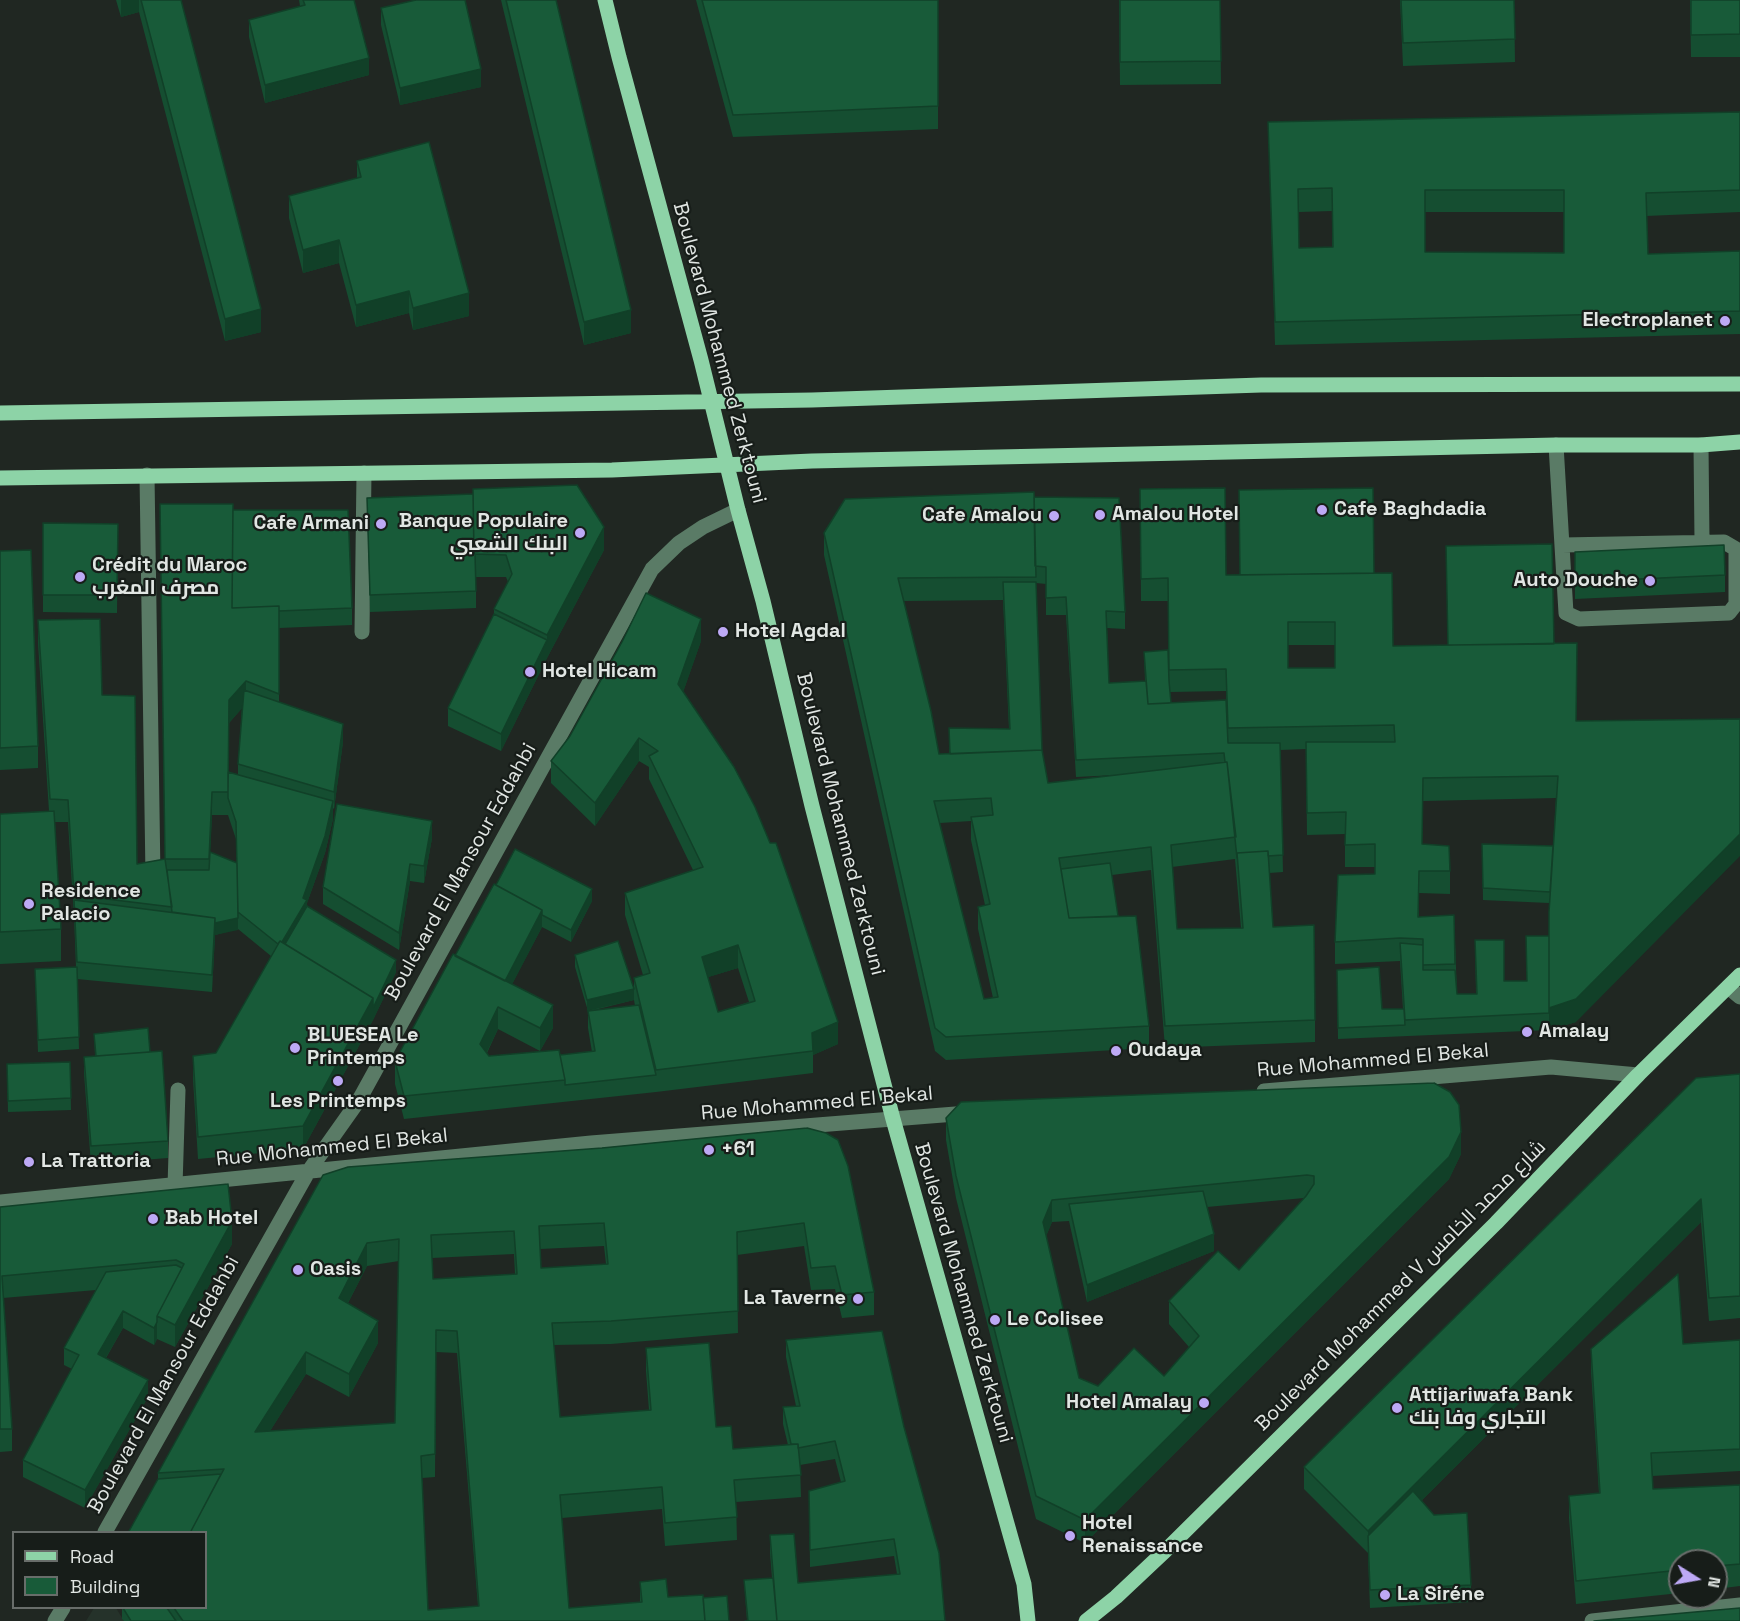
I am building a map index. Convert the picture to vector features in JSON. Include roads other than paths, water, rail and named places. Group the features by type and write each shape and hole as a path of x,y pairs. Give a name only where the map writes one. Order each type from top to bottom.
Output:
{"main road":[{"name":"Boulevard Mohammed Zerktouni","path":"605,0 712,401 812,806 893,1119 1024,1584 1028,1621"},
{"path":"0,413 824,400 1261,385 1740,384"},
{"path":"0,478 612,470 812,461 1556,445 1701,445 1740,442"},
{"name":"Boulevard Mohammed V شارع محمد الخامس","path":"1086,1621 1116,1597 1166,1550 1496,1223 1638,1075 1734,992 1740,975"}],"street":[{"path":"1556,445 1566,613 1579,619 1729,613 1736,604 1736,549 1724,542 1562,545"},
{"path":"1701,445 1702,541"},
{"path":"362,632 364,473"},
{"path":"147,475 153,877"},
{"name":"Boulevard El Mansour Eddahbi","path":"106,1531 308,1172 359,1100 652,569 687,537 703,526 738,510"},
{"name":"Rue Mohammed El Bekal","path":"1254,1092 1551,1067 1638,1075"},
{"path":"175,1186 178,1090"},
{"name":"Rue Mohammed El Bekal","path":"0,1202 591,1143 986,1112"},
{"path":"1592,1621 1740,1605"}],"place":[{"name":"Electroplanet","path":"1725,321"},
{"name":"Cafe Baghdadia","path":"1322,510"},
{"name":"Amalou Hotel","path":"1100,515"},
{"name":"Cafe Amalou","path":"1054,516"},
{"name":"Cafe Armani","path":"381,524"},
{"name":"Banque Populaire البنك الشعبي","path":"580,533"},
{"name":"Crédit du Maroc مصرف المغرب","path":"80,577"},
{"name":"Auto Douche","path":"1650,581"},
{"name":"Hotel Agdal","path":"723,632"},
{"name":"Hotel Hicam","path":"530,672"},
{"name":"Residence Palacio","path":"29,904"},
{"name":"Amalay","path":"1527,1032"},
{"name":"BLUESEA Le Printemps","path":"295,1048"},
{"name":"Oudaya","path":"1116,1051"},
{"name":"Les Printemps","path":"338,1081"},
{"name":"+61","path":"709,1150"},
{"name":"La Trattoria","path":"29,1162"},
{"name":"Bab Hotel","path":"153,1219"},
{"name":"Oasis","path":"298,1270"},
{"name":"La Taverne","path":"858,1299"},
{"name":"Le Colisee","path":"995,1320"},
{"name":"Hotel Amalay","path":"1204,1403"},
{"name":"Attijariwafa Bank التجاري وفا بنك","path":"1397,1408"},
{"name":"Hotel Renaissance","path":"1070,1536"},
{"name":"La Siréne","path":"1385,1595"}]}
